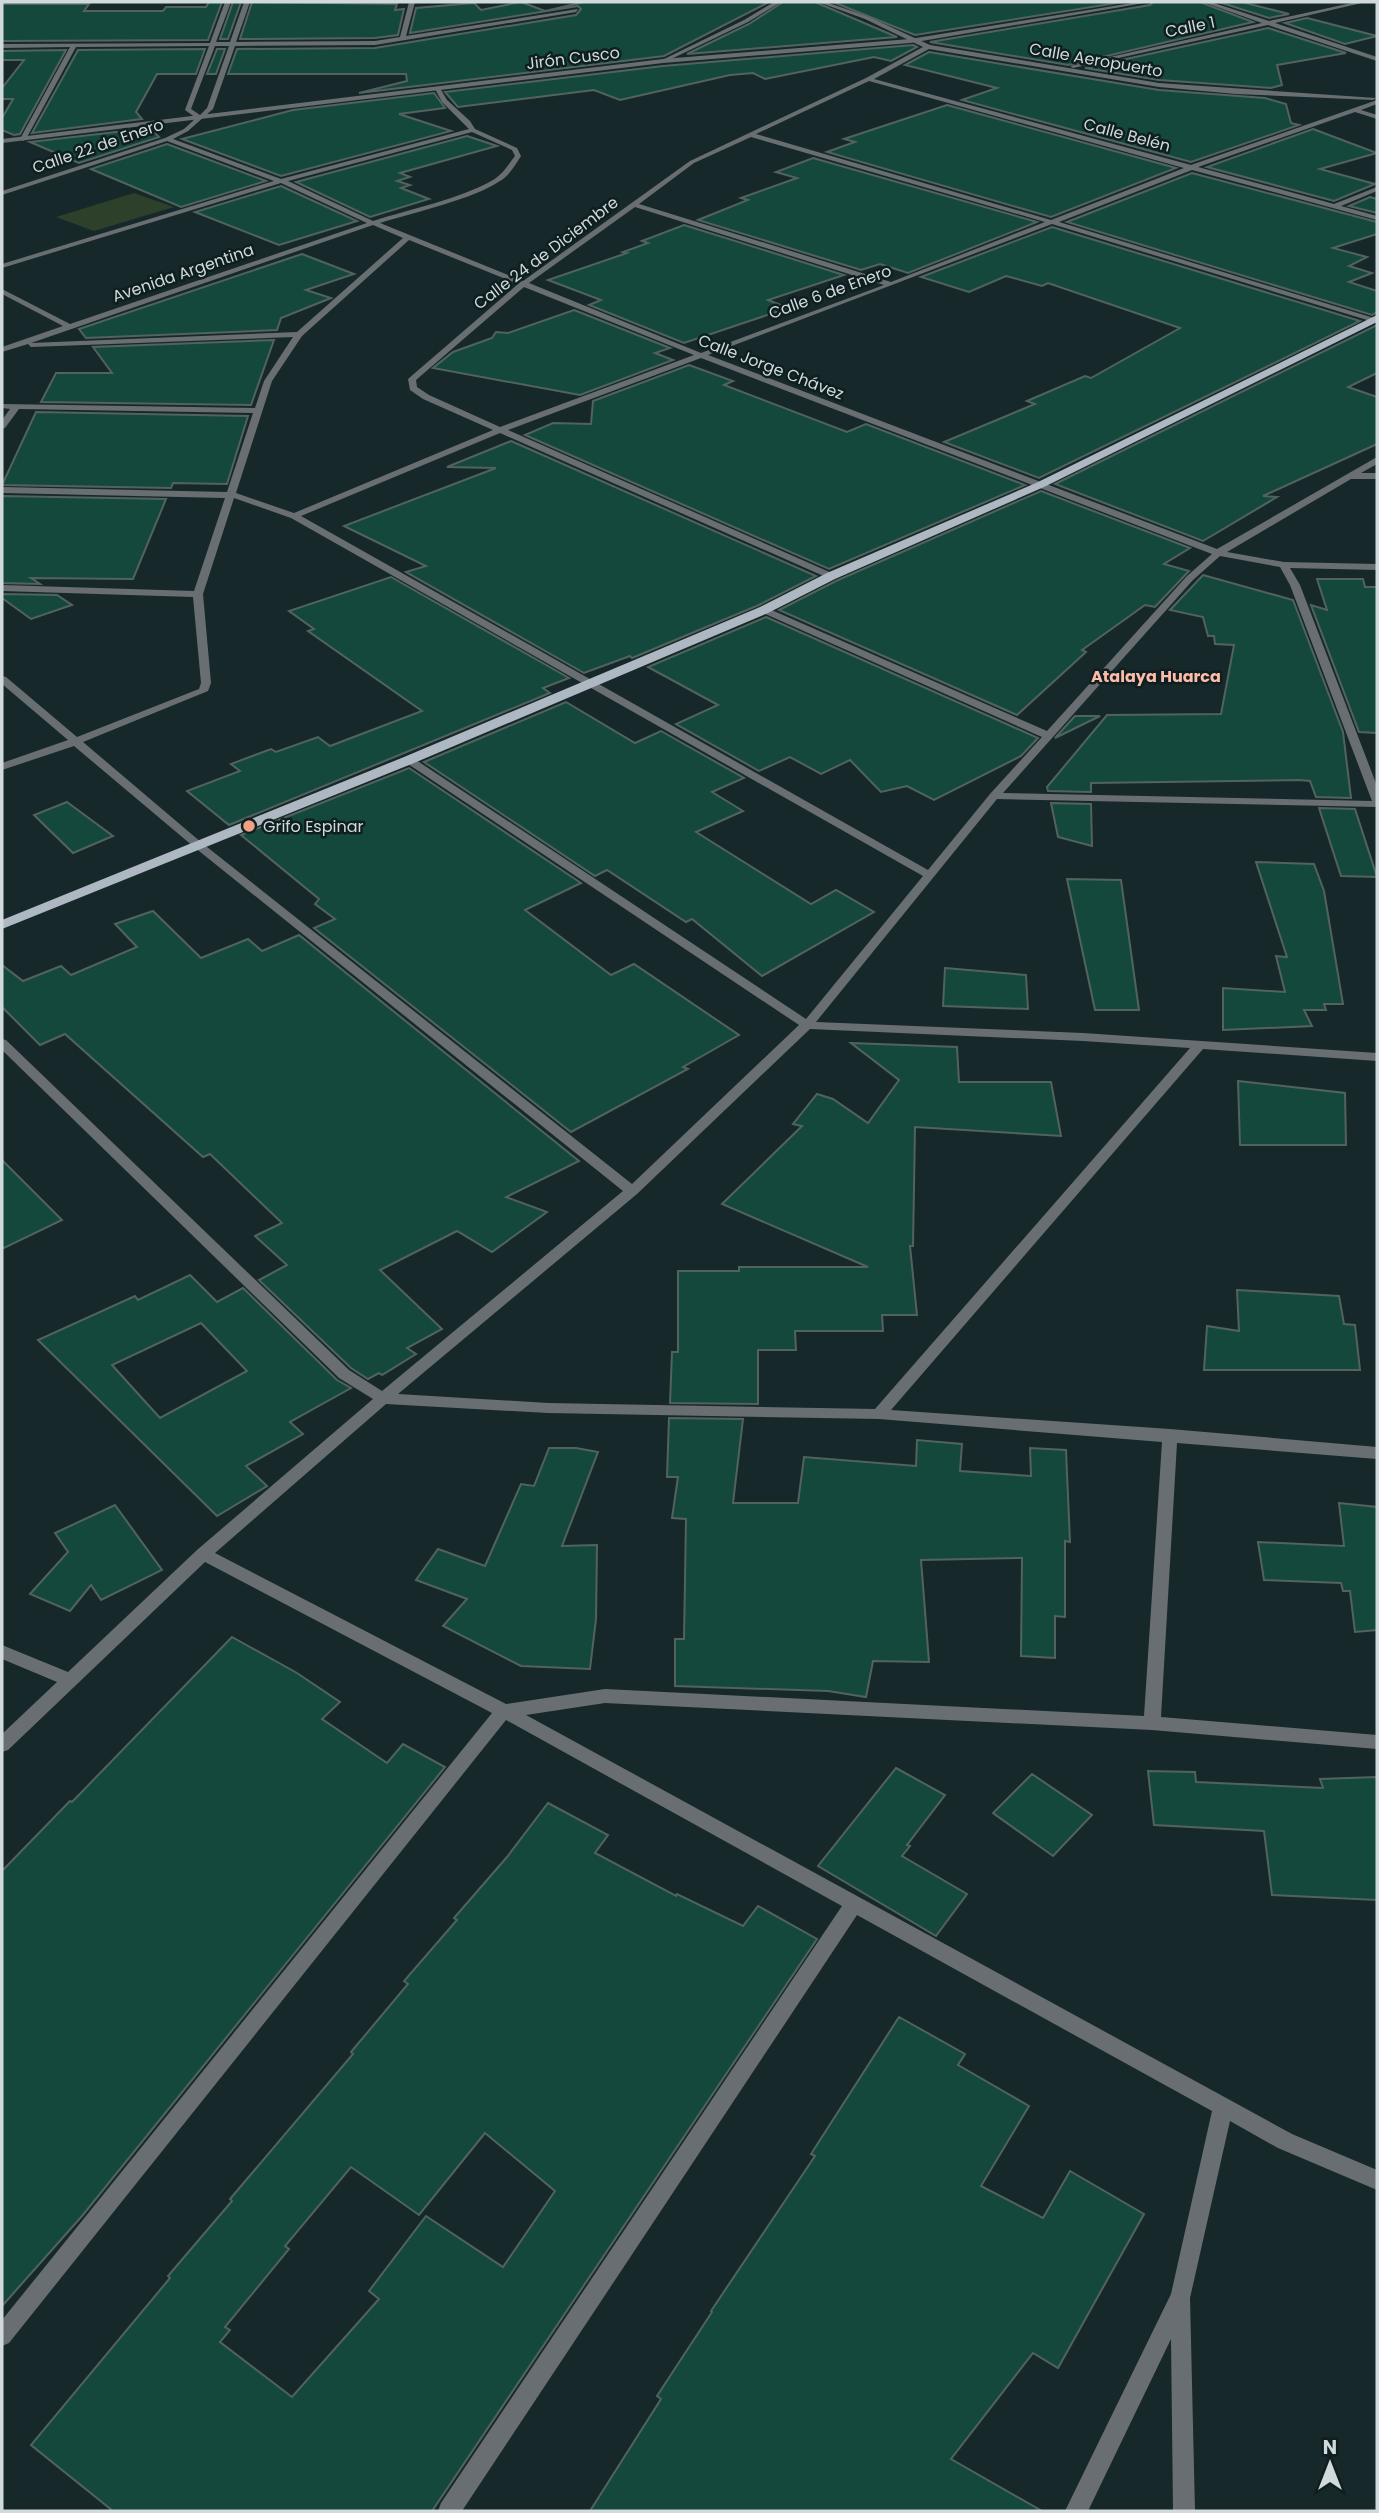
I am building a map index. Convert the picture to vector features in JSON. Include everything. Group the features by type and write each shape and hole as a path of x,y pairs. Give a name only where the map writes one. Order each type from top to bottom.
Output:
{"main road":[{"path":"2,925 409,760 764,610 831,576 1040,485 1376,319"}],"street":[{"path":"228,2 188,110 199,117 210,109 247,2"},
{"path":"403,37 412,2"},
{"path":"663,61 746,21 778,2"},
{"name":"Calle Aeropuerto","path":"821,2 867,18 910,41 928,47 1158,85 1377,100"},
{"name":"Jirón Cusco","path":"2,141 663,61 910,41 1147,2"},
{"path":"1206,2 1377,59"},
{"name":"Calle 1","path":"1064,68 1364,3"},
{"path":"2,46 375,43 576,10 563,6"},
{"path":"23,139 74,46"},
{"name":"Calle 24 de Diciembre","path":"502,429 426,397 413,388 412,379 523,284 692,162 868,79 928,47"},
{"name":"Calle Belén","path":"868,79 1377,218"},
{"path":"2,266 281,181 473,130 468,122 444,101 438,89"},
{"name":"Calle 6 de Enero","path":"294,516 502,429 891,285 1192,167 1377,100"},
{"path":"1353,110 1377,117"},
{"name":"Calle 22 de Enero","path":"2,193 167,139 186,130 199,117"},
{"name":"Avenida Argentina","path":"2,350 468,193 496,181 508,171 518,156 515,149 473,130"},
{"path":"748,134 937,187 1376,319"},
{"name":"Calle Jorge Chávez","path":"167,139 281,181 373,223 700,355 1218,553 1284,565 1377,567"},
{"path":"1335,206 1377,188"},
{"path":"633,204 891,285"},
{"path":"2,767 203,691 206,683 198,594 233,495 268,382 299,334 408,237"},
{"path":"2,291 70,327"},
{"path":"18,345 299,334"},
{"path":"2,406 257,411"},
{"path":"2,426 16,407"},
{"path":"502,429 831,576"},
{"path":"2,1745 203,1553 383,1398 632,1191 807,1025 994,796 1190,578 1218,553 1377,460"},
{"path":"1347,476 1377,476"},
{"path":"2,490 233,495 294,516 929,875"},
{"path":"994,796 1377,802 1295,585 1284,565"},
{"path":"2,588 198,594"},
{"path":"764,610 1047,735"},
{"path":"2,679 198,845 632,1191"},
{"path":"409,760 807,1025 1083,1037 1377,1057"},
{"path":"2,1043 344,1374 383,1398 548,1408 878,1414 1377,1453"},
{"path":"878,1414 1199,1046"},
{"path":"1152,1723 1170,1435"},
{"path":"203,1553 504,1712 1285,2141 1377,2180"},
{"path":"2,1652 70,1680"},
{"path":"2,2336 504,1712 605,1696 1152,1723 1377,1742"},
{"path":"449,2511 854,1904"},
{"path":"1184,2511 1181,2296 1223,2107"},
{"path":"1076,2511 1181,2296"}],"green space":[{"path":"134,193 174,207 94,231 56,217"}],"building":[{"path":"209,2 222,2 208,40 2,41 2,4 89,4 84,11 163,11 166,7 206,7"},
{"path":"233,2 241,2 228,39 220,39"},
{"path":"252,2 397,4 395,10 404,9 398,35 375,38 240,39"},
{"path":"521,2 545,11 584,2 769,2 664,56 359,93 407,81 406,74 228,74 237,49 375,48 576,15 581,9 578,6 410,33 416,8 474,3 481,10"},
{"path":"783,2 815,2 897,37 687,54 749,24"},
{"path":"833,2 1123,2 915,35"},
{"path":"1153,2 1200,2 1253,22 1068,65 930,42 1150,5"},
{"path":"1219,2 1242,2 1289,14 1269,18"},
{"path":"1307,18 1377,36 1345,44 1285,23"},
{"path":"1268,28 1346,53 1277,65 1282,85 1271,88 1159,80 1085,68"},
{"path":"913,45 917,47 891,61 874,57 765,79 753,73 730,75 620,100 594,90 458,107 445,92 663,66"},
{"path":"205,49 196,74 157,74 136,112 142,119 32,133 78,50"},
{"path":"217,49 225,49 216,74 207,74"},
{"path":"66,50 20,134 14,135 2,130 2,118 13,99 2,99 2,88 24,60 2,60 2,51"},
{"path":"929,52 1159,90 1265,98 1286,104 1291,123 1299,125 1191,162 962,100 997,88 905,65"},
{"path":"434,93 445,108 399,114 451,131 281,176 182,139 293,110"},
{"path":"947,105 1176,168 1051,217 827,152 855,142 844,139"},
{"path":"150,128 159,137 79,163 30,142"},
{"path":"1313,129 1377,153 1320,169 1375,184 1334,201 1207,167"},
{"path":"467,136 497,146 400,173 410,177 397,181 410,185 401,188 429,199 370,217 296,182"},
{"path":"167,144 266,181 181,207 91,169"},
{"path":"813,158 1037,222 908,273 880,264 861,270 698,220 748,200 741,198 797,178 776,172"},
{"path":"1192,173 1377,222 1377,234 1333,248 1367,257 1349,266 1372,273 1349,282 1377,291 1377,312 1372,315 1067,222"},
{"path":"281,186 357,221 279,245 195,212"},
{"path":"1370,197 1377,199 1377,213 1349,206"},
{"path":"684,225 844,275 768,300 788,308 684,343 589,305 601,300 548,280 627,253 623,252 648,243 642,241"},
{"path":"1052,227 1360,321 1039,478 944,442 1035,404 1027,401 1085,376 1091,378 1180,328 1048,283 1042,286 1006,276 969,292 921,277"},
{"path":"302,254 354,274 306,290 331,298 281,318 277,330 86,338 79,329"},
{"path":"574,310 670,348 655,353 673,360 580,395 433,368 453,352 492,338 496,332 508,333"},
{"path":"1377,325 1377,373 1348,387 1377,397 1377,444 1263,496 1277,497 1203,541 1055,484"},
{"path":"274,340 251,405 41,402 56,373 112,373 93,347"},
{"path":"689,365 733,381 724,385 847,432 866,424 1025,485 829,569 525,435 553,423 591,424 593,401"},
{"path":"36,412 248,416 227,484 173,483 171,488 2,485"},
{"path":"511,441 816,576 759,605 632,658 630,656 584,673 406,572 426,566 344,526 496,468 447,467"},
{"path":"1041,491 1190,548 1164,564 1189,571 1155,607 1145,605 1082,650 1086,652 1017,715 779,610 836,581"},
{"path":"2,496 166,499 133,579 31,578 40,584 2,583"},
{"path":"1203,575 1293,600 1343,732 1351,798 1316,797 1310,781 1299,780 1091,783 1091,792 1048,791 1047,787 1107,715 1221,714 1234,645 1215,644 1214,636 1208,636 1203,617 1170,610"},
{"path":"391,577 569,678 543,688 550,693 229,825 187,791 240,771 231,764 271,749 276,752 318,737 330,746 422,711 308,631 314,629 289,611"},
{"path":"1317,579 1363,579 1365,587 1377,587 1377,733 1359,732 1311,605 1327,610"},
{"path":"2,594 57,595 72,605 31,619 2,598"},
{"path":"766,617 1038,738 1021,756 934,800 907,786 881,792 850,760 821,774 790,757 759,771 676,724 718,705 648,667"},
{"path":"566,702 635,743 661,731 744,778 712,792 743,811 696,832 811,904 836,890 874,912 762,976 692,919 686,922 607,870 595,876 424,762"},
{"path":"1075,716 1100,716 1055,738"},
{"path":"409,768 581,883 525,910 611,975 634,964 739,1035 683,1067 688,1069 571,1132 314,928 335,919 315,904 319,899 241,835"},
{"path":"67,802 113,836 73,853 34,815"},
{"path":"1051,803 1091,804 1092,846 1058,837"},
{"path":"1319,808 1355,809 1377,877 1341,876"},
{"path":"1256,862 1314,864 1324,891 1343,1004 1324,1004 1326,1010 1304,1010 1312,1026 1223,1030 1223,988 1285,992 1276,956 1287,957"},
{"path":"1067,879 1121,880 1139,1010 1095,1010"},
{"path":"153,911 201,958 248,939 262,951 299,935 579,1161 506,1197 547,1212 492,1252 457,1231 380,1270 442,1329 407,1348 416,1354 382,1375 379,1373 368,1379 351,1368 259,1280 287,1265 255,1236 282,1223 210,1154 203,1157 65,1034 40,1045 2,1007 2,965 23,981 61,966 71,975 137,947 115,924"},
{"path":"945,968 1026,975 1028,1009 943,1006"},
{"path":"851,1043 957,1047 959,1082 1051,1082 1061,1136 915,1127 913,1246 910,1246 917,1315 882,1315 883,1331 795,1331 796,1350 758,1350 758,1404 670,1403 672,1352 678,1352 678,1271 739,1271 739,1267 868,1267 722,1204 802,1126 793,1124 817,1094 833,1099 868,1123 899,1080"},
{"path":"1238,1081 1345,1093 1346,1145 1240,1145"},
{"path":"2,1160 62,1220 2,1249"},
{"path":"190,1275 217,1302 243,1288 337,1380 351,1388 290,1422 303,1434 246,1466 267,1486 217,1516 38,1340 135,1296 138,1300","holes":["201,1323 247,1371 160,1418 112,1365"]},
{"path":"1237,1290 1339,1296 1344,1324 1355,1325 1360,1370 1204,1370 1207,1326 1239,1331"},
{"path":"669,1418 743,1419 733,1503 798,1503 804,1457 916,1466 917,1440 962,1444 960,1471 1031,1476 1030,1448 1066,1450 1070,1542 1065,1541 1065,1617 1055,1616 1055,1658 1021,1656 1022,1558 921,1560 929,1662 873,1661 866,1697 828,1691 675,1686 675,1639 684,1639 686,1519 672,1518 678,1477 667,1477"},
{"path":"549,1448 576,1448 598,1452 562,1546 597,1545 596,1619 590,1669 521,1666 443,1626 467,1599 416,1580 438,1549 485,1566 521,1484 534,1486"},
{"path":"1339,1503 1377,1507 1377,1630 1355,1632 1350,1591 1343,1591 1341,1583 1264,1580 1258,1542 1344,1546"},
{"path":"115,1505 162,1570 101,1600 91,1585 70,1611 30,1594 68,1552 55,1533"},
{"path":"232,1637 297,1673 340,1702 322,1719 387,1763 403,1744 445,1767 82,2216 2,2306 2,1871"},
{"path":"896,1768 945,1795 907,1845 910,1846 902,1856 967,1894 936,1936 818,1866"},
{"path":"1148,1771 1195,1772 1196,1782 1323,1788 1320,1779 1377,1777 1377,1900 1272,1895 1264,1831 1154,1825"},
{"path":"1032,1774 1092,1815 1053,1856 993,1813"},
{"path":"548,1803 608,1835 595,1853 676,1896 677,1894 743,1926 758,1906 817,1939 432,2511 113,2511 31,2445 170,2278 168,2276 232,2201 230,2199 353,2054 351,2052 408,1984 404,1981","holes":["485,2133 555,2191 503,2267 426,2216 369,2291 379,2299 292,2397 220,2342 230,2330 225,2327 289,2249 285,2246 351,2167 419,2215"]},
{"path":"899,2017 965,2054 958,2065 1029,2106 981,2186 1043,2218 1070,2171 1144,2214 1058,2368 1033,2353 951,2459 1042,2511 590,2511 661,2399 657,2396 815,2156 811,2154"}],"place":[{"name":"Grifo Espinar","path":"249,826"}],"district":[{"name":"Atalaya Huarca","path":"1156,676"}]}
